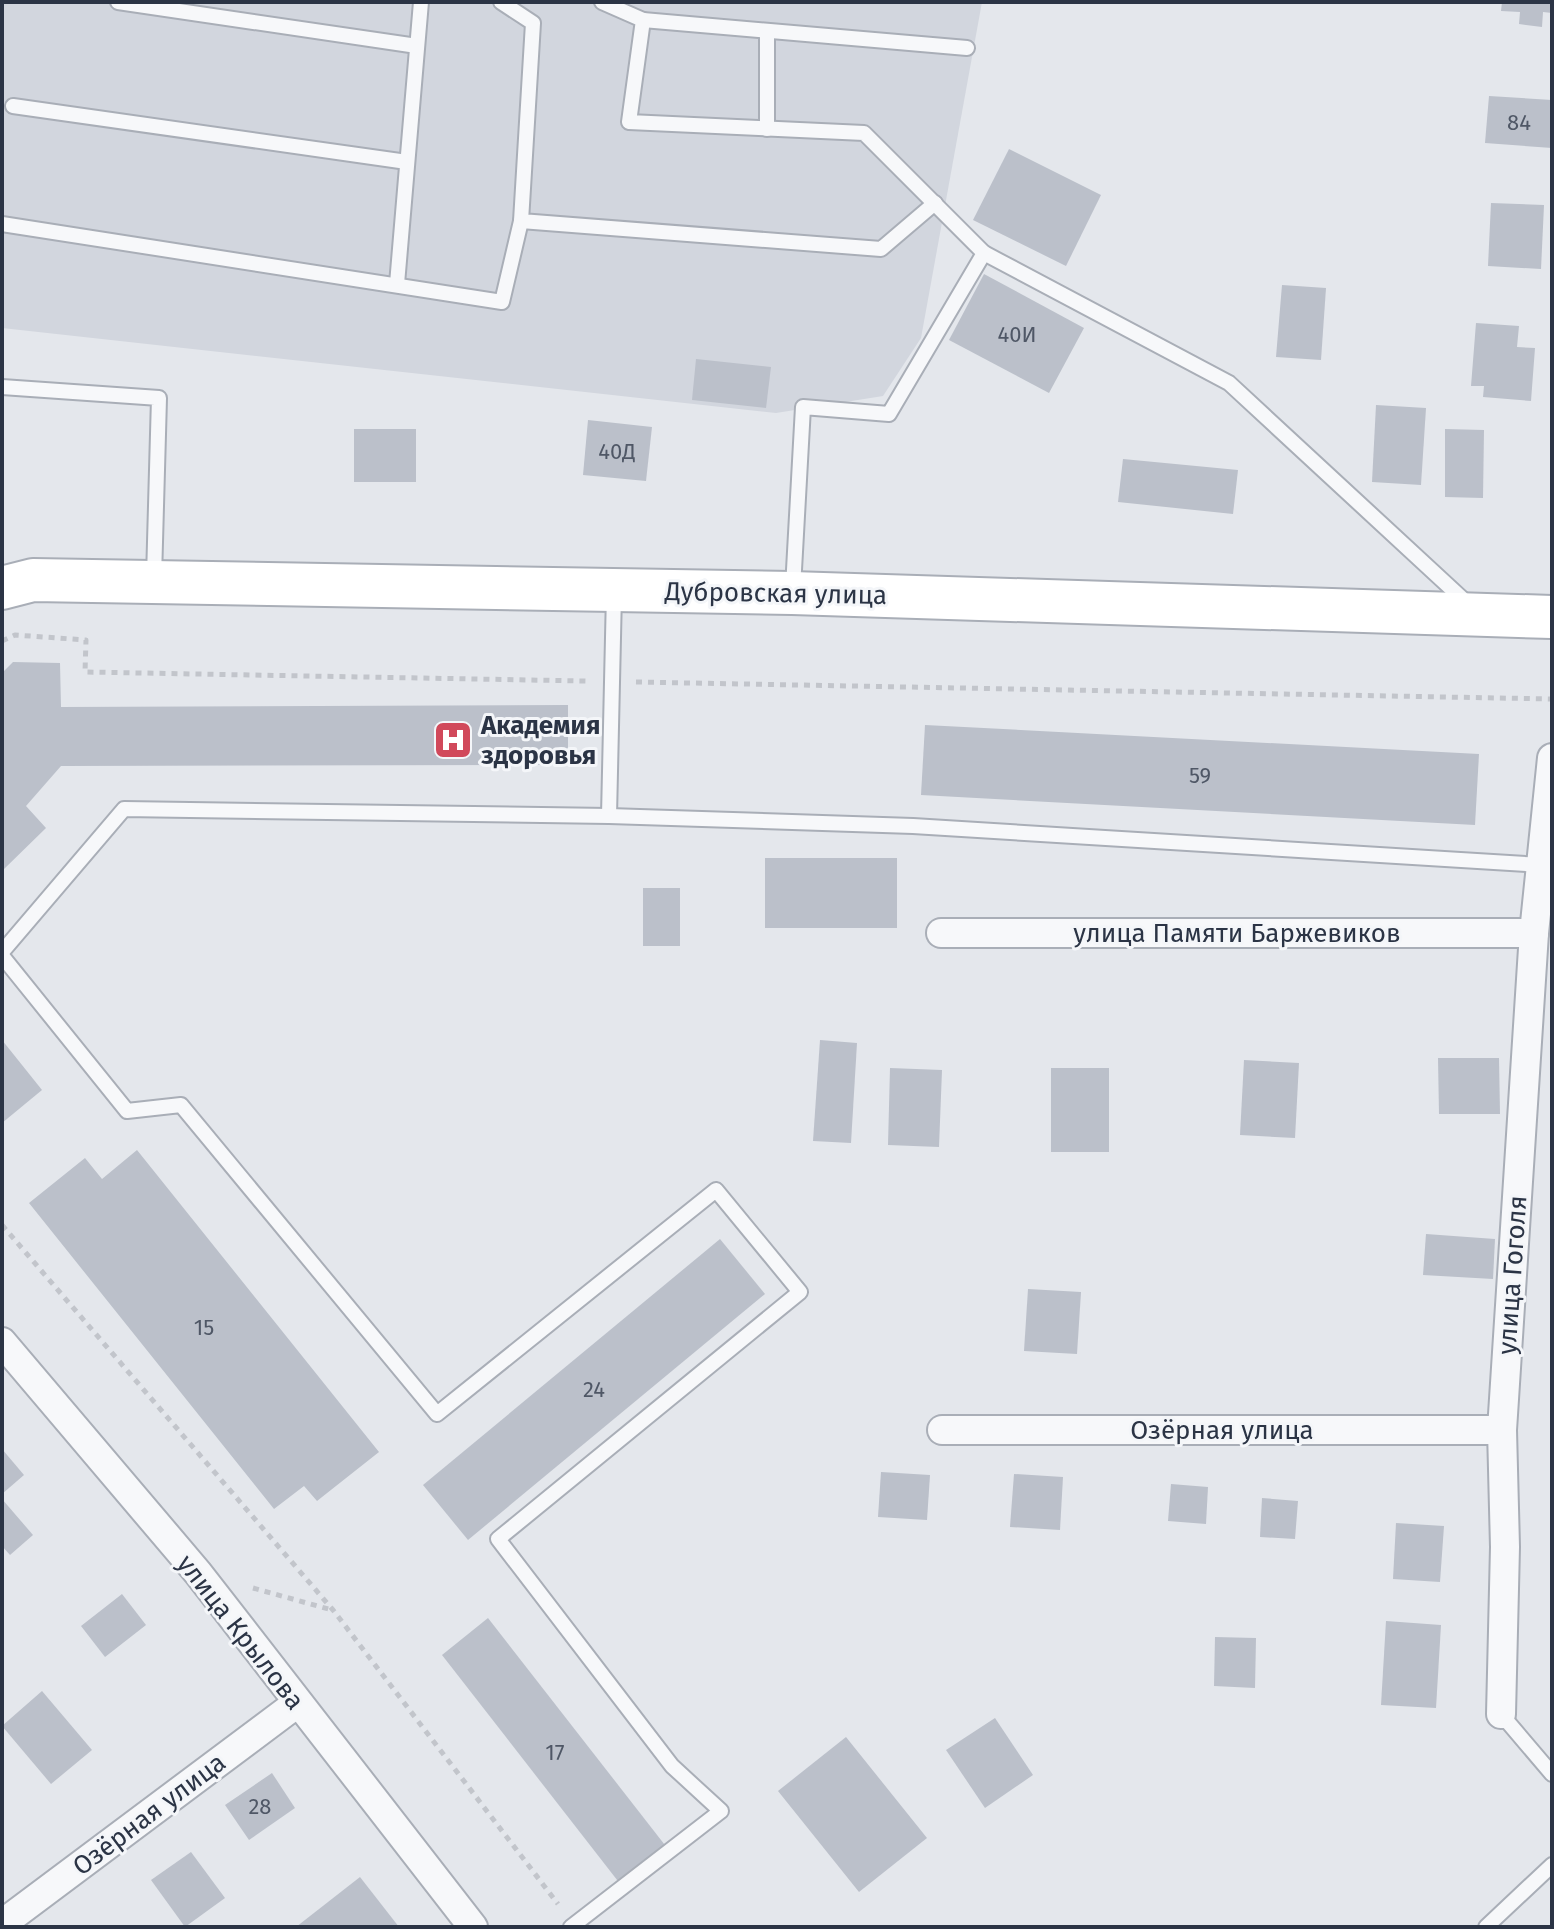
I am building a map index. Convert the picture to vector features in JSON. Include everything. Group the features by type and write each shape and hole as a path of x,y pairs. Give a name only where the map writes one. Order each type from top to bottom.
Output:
{"street":[{"name":"Дубровская улица","path":"2,588 33,580 614,589 1552,617"},
{"name":"улица Гоголя","path":"1501,1714 1505,1547 1502,1430 1534,933 1552,758"},
{"name":"улица Памяти Баржевиков","path":"941,933 1534,933"},
{"name":"улица Крылова","path":"2,1342 198,1573 296,1704 473,1927"},
{"name":"Озёрная улица","path":"942,1430 1502,1430"},
{"name":"Озёрная улица","path":"2,1924 296,1704"}],"lane":[{"path":"118,2 417,46"},
{"path":"397,284 421,2"},
{"path":"2,224 502,302 521,221 533,23 501,2"},
{"path":"602,2 643,20 967,48"},
{"path":"643,20 629,122 864,133 984,253 1229,383 1480,615"},
{"path":"767,31 767,129"},
{"path":"13,106 407,162"},
{"path":"521,221 881,249 935,203"},
{"path":"792,593 803,407 889,414 984,253"},
{"path":"2,387 159,398 154,582"},
{"path":"609,816 614,589"},
{"path":"572,1926 721,1811 672,1766 498,1539 800,1292 716,1190 437,1414 181,1105 127,1111 2,954 124,809 609,816 913,826 1541,865"},
{"name":"улица Гоголя","path":"1501,1714 1552,1774"},
{"path":"1486,1927 1552,1865"}],"path":[{"path":"2,641 15,635 86,640 85,672 1552,699"},
{"path":"2,1225 333,1610 572,1926"},
{"path":"198,1573 333,1610"}],"shaded area":[{"path":"2,2 982,2 921,338 883,396 776,413 2,328"}],"building":[{"path":"1502,2 1552,2 1552,13 1543,12 1542,27 1519,24 1520,12 1501,11"},
{"path":"1489,96 1552,100 1552,148 1485,143"},
{"path":"1009,149 1101,195 1066,266 973,220"},
{"path":"1491,203 1544,205 1541,269 1488,266"},
{"path":"984,274 1084,328 1049,393 949,340"},
{"path":"1282,285 1326,288 1321,360 1276,357"},
{"path":"1476,323 1519,326 1517,347 1535,348 1531,401 1483,397 1484,386 1471,386"},
{"path":"696,359 771,367 766,408 692,400"},
{"path":"1376,405 1426,408 1421,485 1372,482"},
{"path":"588,420 652,427 646,481 583,475"},
{"path":"354,429 416,429 416,482 354,482"},
{"path":"1445,429 1484,430 1483,498 1445,497"},
{"path":"1123,459 1238,470 1233,514 1118,502"},
{"path":"13,662 60,663 61,707 568,705 568,765 61,766 26,806 46,828 2,871 2,673"},
{"path":"925,725 1479,754 1475,825 921,795"},
{"path":"765,858 897,858 897,928 765,928"},
{"path":"643,888 680,888 680,946 643,946"},
{"path":"2,1040 42,1090 2,1123"},
{"path":"820,1040 857,1043 851,1143 813,1141"},
{"path":"1438,1058 1499,1058 1500,1114 1439,1114"},
{"path":"1244,1060 1299,1063 1295,1138 1240,1135"},
{"path":"890,1068 942,1070 939,1147 888,1145"},
{"path":"1051,1068 1109,1068 1109,1152 1051,1152"},
{"path":"137,1150 379,1452 317,1501 304,1486 274,1509 29,1203 85,1158 102,1179"},
{"path":"1426,1234 1495,1239 1493,1279 1423,1275"},
{"path":"720,1239 765,1294 468,1540 423,1485"},
{"path":"1028,1289 1081,1292 1077,1354 1024,1351"},
{"path":"2,1449 24,1475 2,1494"},
{"path":"881,1472 930,1475 927,1520 878,1517"},
{"path":"1014,1474 1063,1477 1060,1530 1010,1527"},
{"path":"1171,1484 1208,1487 1206,1524 1168,1521"},
{"path":"1262,1498 1298,1501 1295,1539 1260,1537"},
{"path":"2,1499 33,1535 10,1555 2,1546"},
{"path":"1396,1523 1444,1526 1440,1582 1393,1579"},
{"path":"122,1594 146,1625 105,1657 81,1626"},
{"path":"488,1618 668,1849 621,1885 442,1655"},
{"path":"1386,1621 1441,1625 1436,1708 1381,1705"},
{"path":"1215,1637 1256,1638 1255,1688 1214,1686"},
{"path":"42,1691 92,1750 51,1784 2,1726"},
{"path":"995,1718 1033,1775 985,1808 946,1750"},
{"path":"846,1737 927,1838 859,1892 778,1791"},
{"path":"272,1773 295,1808 249,1840 225,1805"},
{"path":"191,1852 225,1898 185,1927 151,1880"},
{"path":"360,1877 399,1927 296,1927"}],"place":[{"name":"Академия здоровья","path":"453,740"}]}
